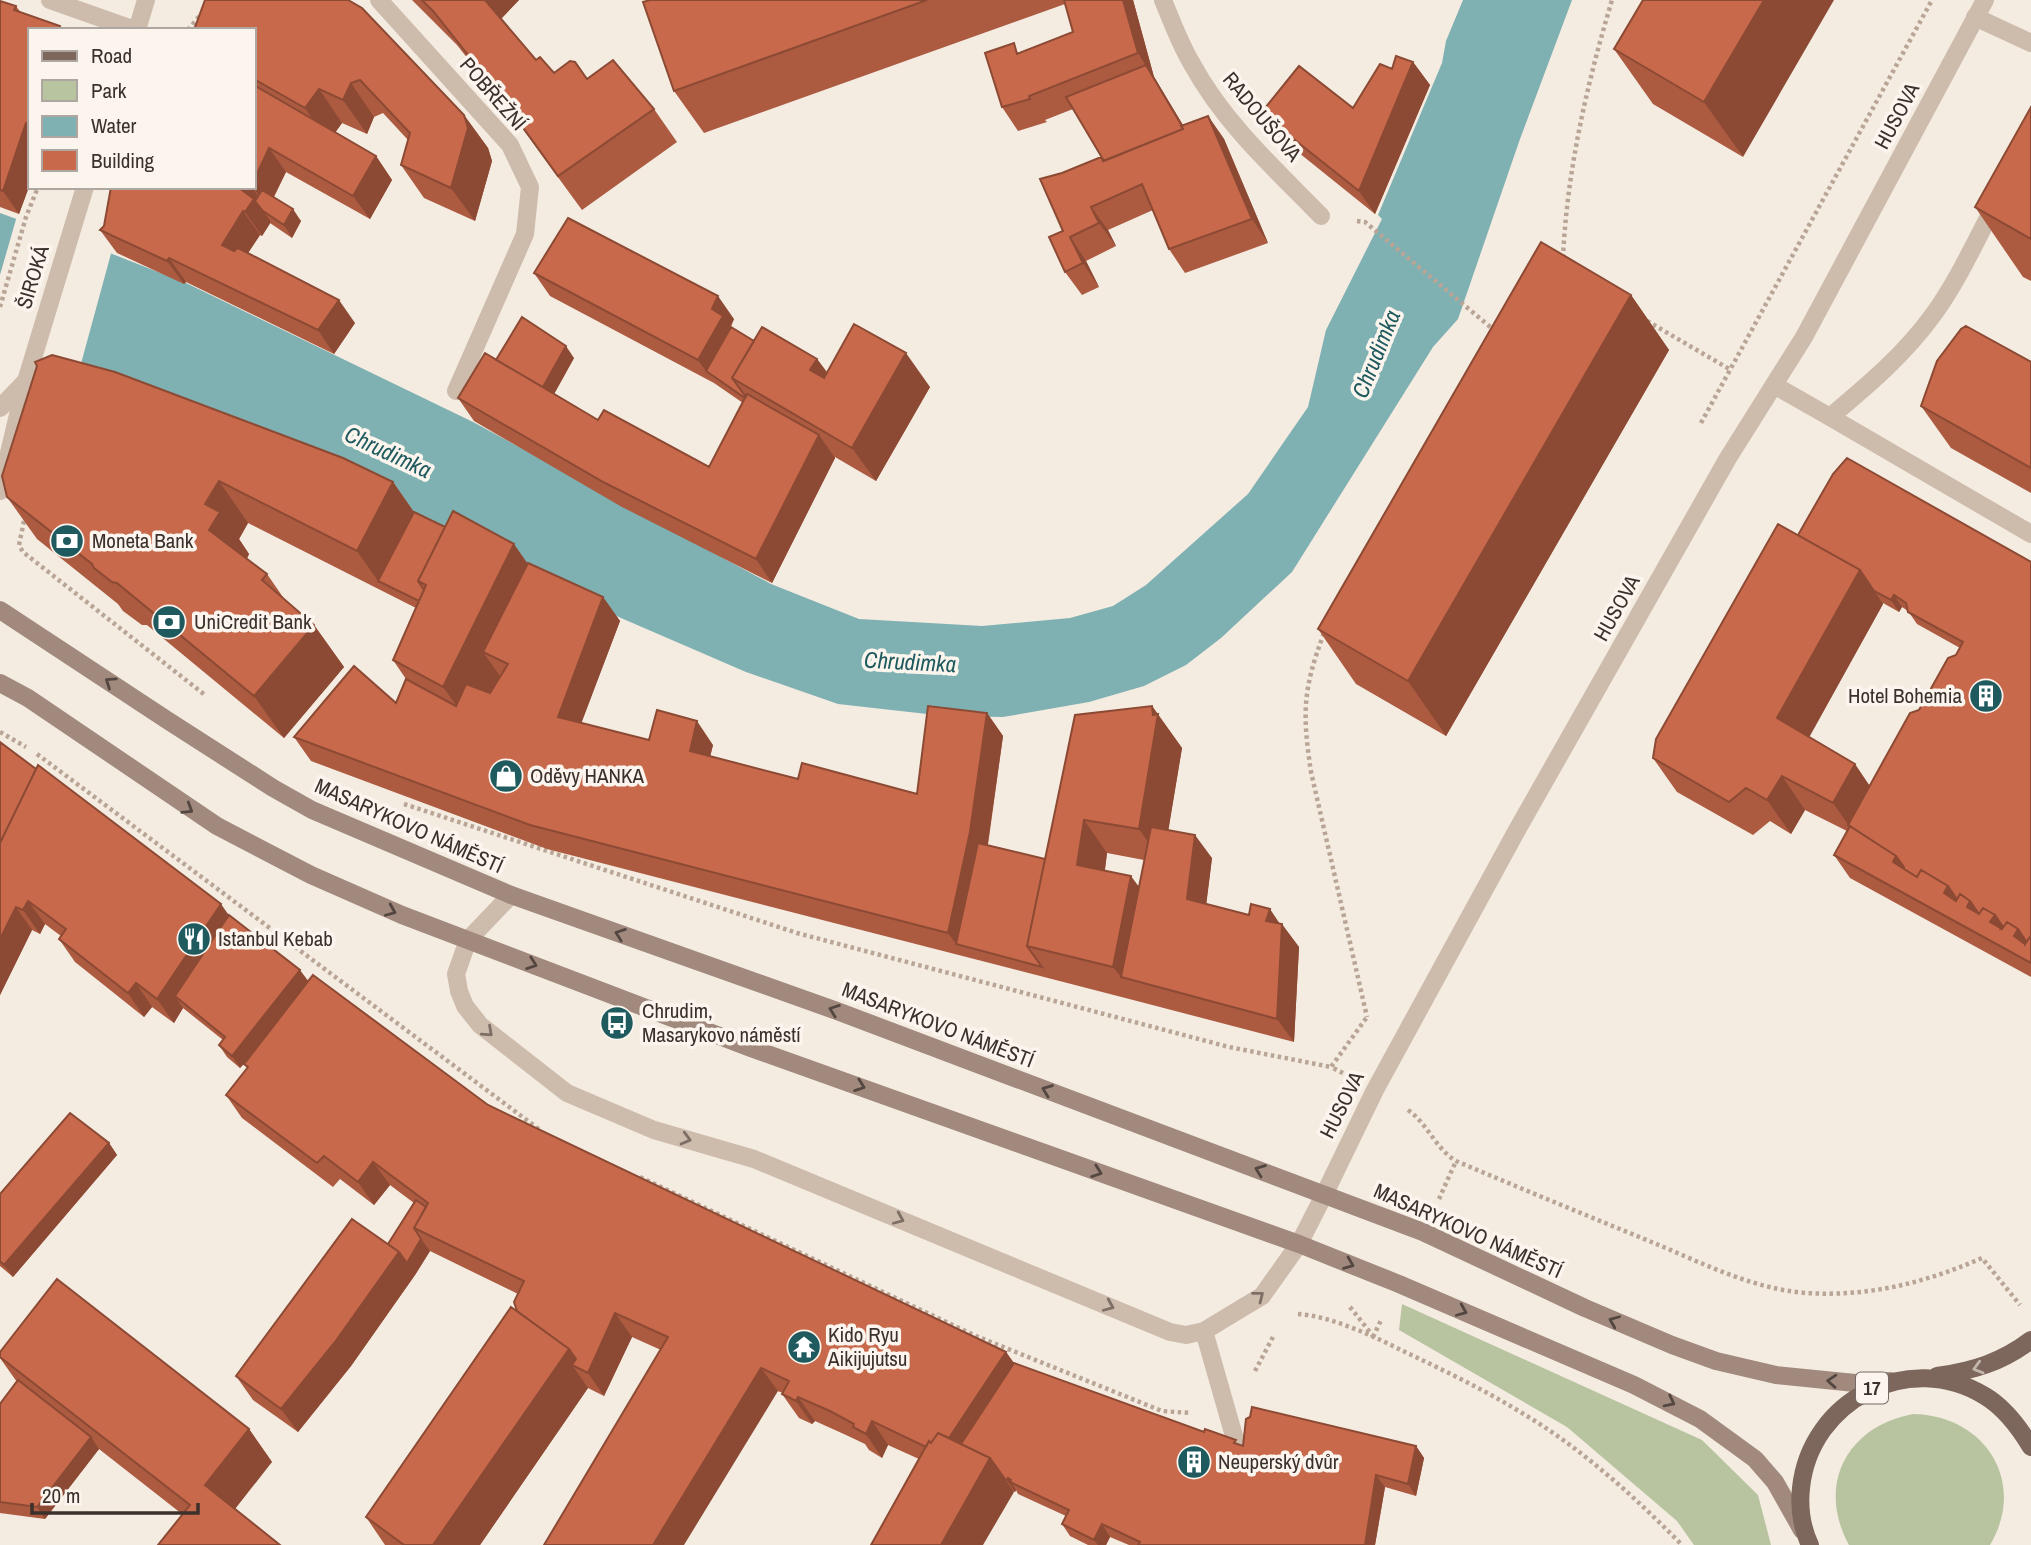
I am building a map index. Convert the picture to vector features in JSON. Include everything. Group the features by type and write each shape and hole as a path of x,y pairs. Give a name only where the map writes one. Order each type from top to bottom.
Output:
{"main road":[{"name":"MASARYKOVO NÁMĚSTÍ","path":"0,610 167,720 302,804 358,831 511,895 836,1011 1423,1232 1612,1320 1716,1361 1776,1376 1825,1381 1919,1378 1953,1382 1985,1395 2011,1418 2031,1447"},
{"name":"MASARYKOVO NÁMĚSTÍ","path":"0,683 28,698 174,799 259,850 390,910 751,1048 1299,1244 1399,1284 1664,1399 1736,1443 1775,1482 1810,1545"},
{"name":"17","path":"1919,1378 1982,1367 2009,1355 2031,1340"},
{"name":"MASARYKOVO NÁMĚSTÍ","path":"1810,1545 1803,1522 1801,1493 1806,1464 1818,1437 1835,1414 1858,1395 1900,1380"}],"street":[{"path":"50,0 130,28"},
{"path":"137,28 146,0"},
{"name":"POBŘEŽNÍ","path":"379,0 510,145 530,187 525,234 456,391"},
{"name":"RADOUŠOVA","path":"1163,0 1192,65 1212,96 1238,130 1321,216"},
{"name":"HUSOVA","path":"1204,1331 1262,1296 1299,1244 1375,1090 1517,830 1728,458 1804,337 1984,0"},
{"path":"1975,17 2031,43"},
{"path":"1830,417 1877,378 1934,314 2005,187"},
{"name":"ŠIROKÁ","path":"0,491 26,381 84,189"},
{"name":"ŠIROKÁ","path":"0,408 26,381"},
{"path":"1774,385 2031,534"},
{"path":"511,895 468,940 456,974 459,991 465,1006 480,1025 567,1093 654,1130 754,1159 1170,1332 1186,1335 1204,1331 1238,1450"}],"path":[{"path":"1563,259 1565,209 1589,81 1612,0"},
{"path":"1697,430 1932,0"},
{"path":"190,28 205,10"},
{"path":"0,307 26,217 37,189"},
{"path":"1377,224 1372,232 1364,223 1466,307 1496,332"},
{"path":"1647,321 1731,370"},
{"path":"25,518 19,545 23,552 213,701"},
{"path":"1326,630 1305,693 1306,735 1311,772 1367,1018"},
{"path":"391,800 797,933 1229,1047 1331,1067 1375,1090 1419,1118 1439,1147 1457,1161 1751,1282 1803,1293 1850,1294 1906,1286 1951,1272 1982,1258 2023,1309"},
{"path":"1331,1067 1374,1006"},
{"path":"1436,1203 1457,1161"},
{"path":"1373,1336 1466,1381 1524,1414 1576,1450 1643,1506 1682,1545"}],"green space":[{"path":"1402,1304 1702,1440 1758,1495 1771,1545 1694,1545 1677,1521 1567,1427 1399,1330"},
{"path":"1913,1414 1938,1417 1960,1426 1979,1439 1992,1456 2001,1476 2004,1498 2001,1521 1990,1545 1849,1545 1840,1523 1836,1501 1837,1480 1844,1462 1855,1445 1871,1431 1890,1421"}],"water":[{"name":"Chrudimka","path":"1463,0 1572,0 1520,139 1458,319 1433,347 1292,572 1221,638 1186,665 1144,686 1089,702 1003,717 945,716 838,704 746,672 621,618 422,523 0,357 0,213 186,283 473,422 771,584 859,619 982,626 1070,618 1113,606 1146,585 1248,494 1308,407 1326,330 1382,219 1378,215 1442,63 1446,41"}],"pier":[{"path":"17,216 112,250 73,393 0,361 0,275"}],"building":[{"path":"205,0 348,0 362,8 464,115 468,128 451,188 401,165 410,133 360,80 351,83 343,100 319,89 305,108 256,80 256,28 195,28"},
{"path":"422,0 485,0 536,60 540,57 554,73 570,61 575,62 587,79 613,60 654,109 558,176 496,90"},
{"path":"927,0 674,91 643,2"},
{"path":"1064,0 1123,0 1138,53 1029,96 1030,99 1002,107 985,53 1014,43 1017,54 1073,32"},
{"path":"1643,0 1764,0 1704,102 1614,49"},
{"path":"0,1 16,6 14,10 60,26 28,28 28,124 26,123 3,191 0,190"},
{"path":"1396,56 1413,62 1359,191 1261,113 1299,66 1353,108 1380,64 1392,69"},
{"path":"1146,65 1183,129 1104,161 1066,97"},
{"path":"256,86 376,156 353,196 269,148 256,176"},
{"path":"2031,107 2031,239 1975,207"},
{"path":"1208,116 1252,219 1169,249 1142,184 1091,207 1099,223 1070,237 1083,263 1065,272 1049,237 1063,231 1040,179 1101,157 1103,161 1183,129 1181,126"},
{"path":"111,189 243,189 254,199 245,212 243,211 222,245 234,251 238,248 339,300 318,330 169,258 167,261 100,230 104,226"},
{"path":"262,190 293,209 284,225 263,211 255,201"},
{"path":"568,218 718,296 712,309 723,316 698,360 534,273"},
{"path":"1541,242 1631,295 1408,681 1318,629"},
{"path":"522,317 566,346 543,387 496,360"},
{"path":"854,324 906,353 852,448 732,378 762,327 817,359 810,370 824,378"},
{"path":"1966,326 2031,362 2031,468 1921,406 1937,361"},
{"path":"731,327 754,341 732,378 745,398 706,371"},
{"path":"485,353 598,420 604,410 709,467 747,394 819,435 756,559 605,483 458,398"},
{"path":"52,355 115,372 343,458 393,482 357,551 219,481 205,504 220,512 209,530 267,574 262,580 314,625 254,696 7,497 2,476 37,366 35,362"},
{"name":"Hotel Bohemia","path":"1847,458 2031,562 2031,937 2025,944 2026,941 2018,929 2007,922 2002,929 2001,929 2003,927 1995,915 1983,908 1979,914 1970,901 1960,894 1956,901 1948,886 1921,870 1917,877 1904,869 1896,856 1848,825 1910,713 1919,710 1948,658 1956,655 1963,642 1908,612 1906,603 1894,595 1891,600 1874,591 1860,570 1798,535 1833,474"},
{"path":"453,511 514,544 443,687 393,660 426,585 418,581"},
{"path":"414,512 445,527 418,581 424,590 419,601 378,581"},
{"path":"1778,524 1860,570 1777,718 1855,764 1833,803 1782,776 1767,800 1746,788 1729,802 1653,758 1656,739"},
{"path":"528,563 603,597 558,717 649,740 657,710 697,721 690,751 798,779 802,763 917,794 928,706 987,713 970,832 948,933 530,825 294,737 354,666 396,703 406,679 456,706 466,684 490,693 508,664 483,652"},
{"path":"1152,706 1153,715 1158,714 1139,829 1084,820 1077,865 1131,876 1113,967 1027,946 1075,715"},
{"path":"0,742 36,769 0,843"},
{"path":"38,765 221,904 157,999 136,983 128,993 59,939 66,929 28,901 23,910 16,907 0,939 0,843"},
{"path":"1850,826 1896,856 1893,862 1917,877 1921,870 1948,886 1944,893 1956,901 1960,894 1970,901 1967,907 1979,914 1983,908 1995,915 1990,922 2002,929 2007,922 2018,929 2014,936 2025,944 2031,937 2031,963 1834,855"},
{"path":"1151,827 1195,835 1187,899 1249,915 1251,904 1270,909 1266,921 1282,924 1277,1019 1121,977"},
{"path":"978,843 1045,859 1027,946 1042,967 956,944"},
{"path":"229,915 300,970 232,1056 219,1045 225,1037 175,996"},
{"path":"313,975 488,1105 1006,1352 949,1438 938,1433 926,1447 872,1421 866,1434 830,1411 798,1397 796,1401 782,1394 789,1381 761,1368 653,1545 544,1545 668,1337 615,1313 588,1373 572,1365 576,1359 569,1349 517,1311 514,1302 524,1281 414,1228 428,1203 373,1162 358,1182 324,1156 317,1163 226,1095 248,1067 244,1064"},
{"path":"70,1113 109,1143 4,1265 0,1261 0,1194"},
{"path":"416,1200 426,1207 414,1228 421,1239 407,1263 399,1252 388,1244"},
{"path":"352,1219 399,1252 335,1342 281,1409 236,1376"},
{"path":"57,1279 249,1429 205,1485 280,1545 158,1545 190,1505 0,1357 0,1352"},
{"path":"511,1307 569,1349 433,1545 404,1545 366,1517"},
{"name":"Neuperský dvůr","path":"1014,1363 1204,1432 1205,1429 1236,1440 1234,1443 1243,1446 1246,1419 1250,1417 1252,1407 1416,1446 1408,1484 1376,1475 1365,1545 1138,1545 1140,1542 1102,1524 1094,1540 1062,1524 1069,1510 1010,1482 1008,1478 1005,1479 990,1458 961,1444"},
{"path":"18,1380 91,1437 37,1507 0,1502 0,1404"},
{"path":"938,1433 990,1458 941,1545 871,1545 929,1441 931,1443"}],"place":[{"name":"Moneta Bank","path":"67,541"},
{"name":"UniCredit Bank","path":"169,622"},
{"name":"Hotel Bohemia","path":"1986,696"},
{"name":"Oděvy HANKA","path":"506,776"},
{"name":"Istanbul Kebab","path":"194,939"},
{"name":"Chrudim, Masarykovo náměstí","path":"617,1023"},
{"name":"Kido Ryu Aikijujutsu","path":"804,1347"},
{"name":"Neuperský dvůr","path":"1194,1462"}]}
